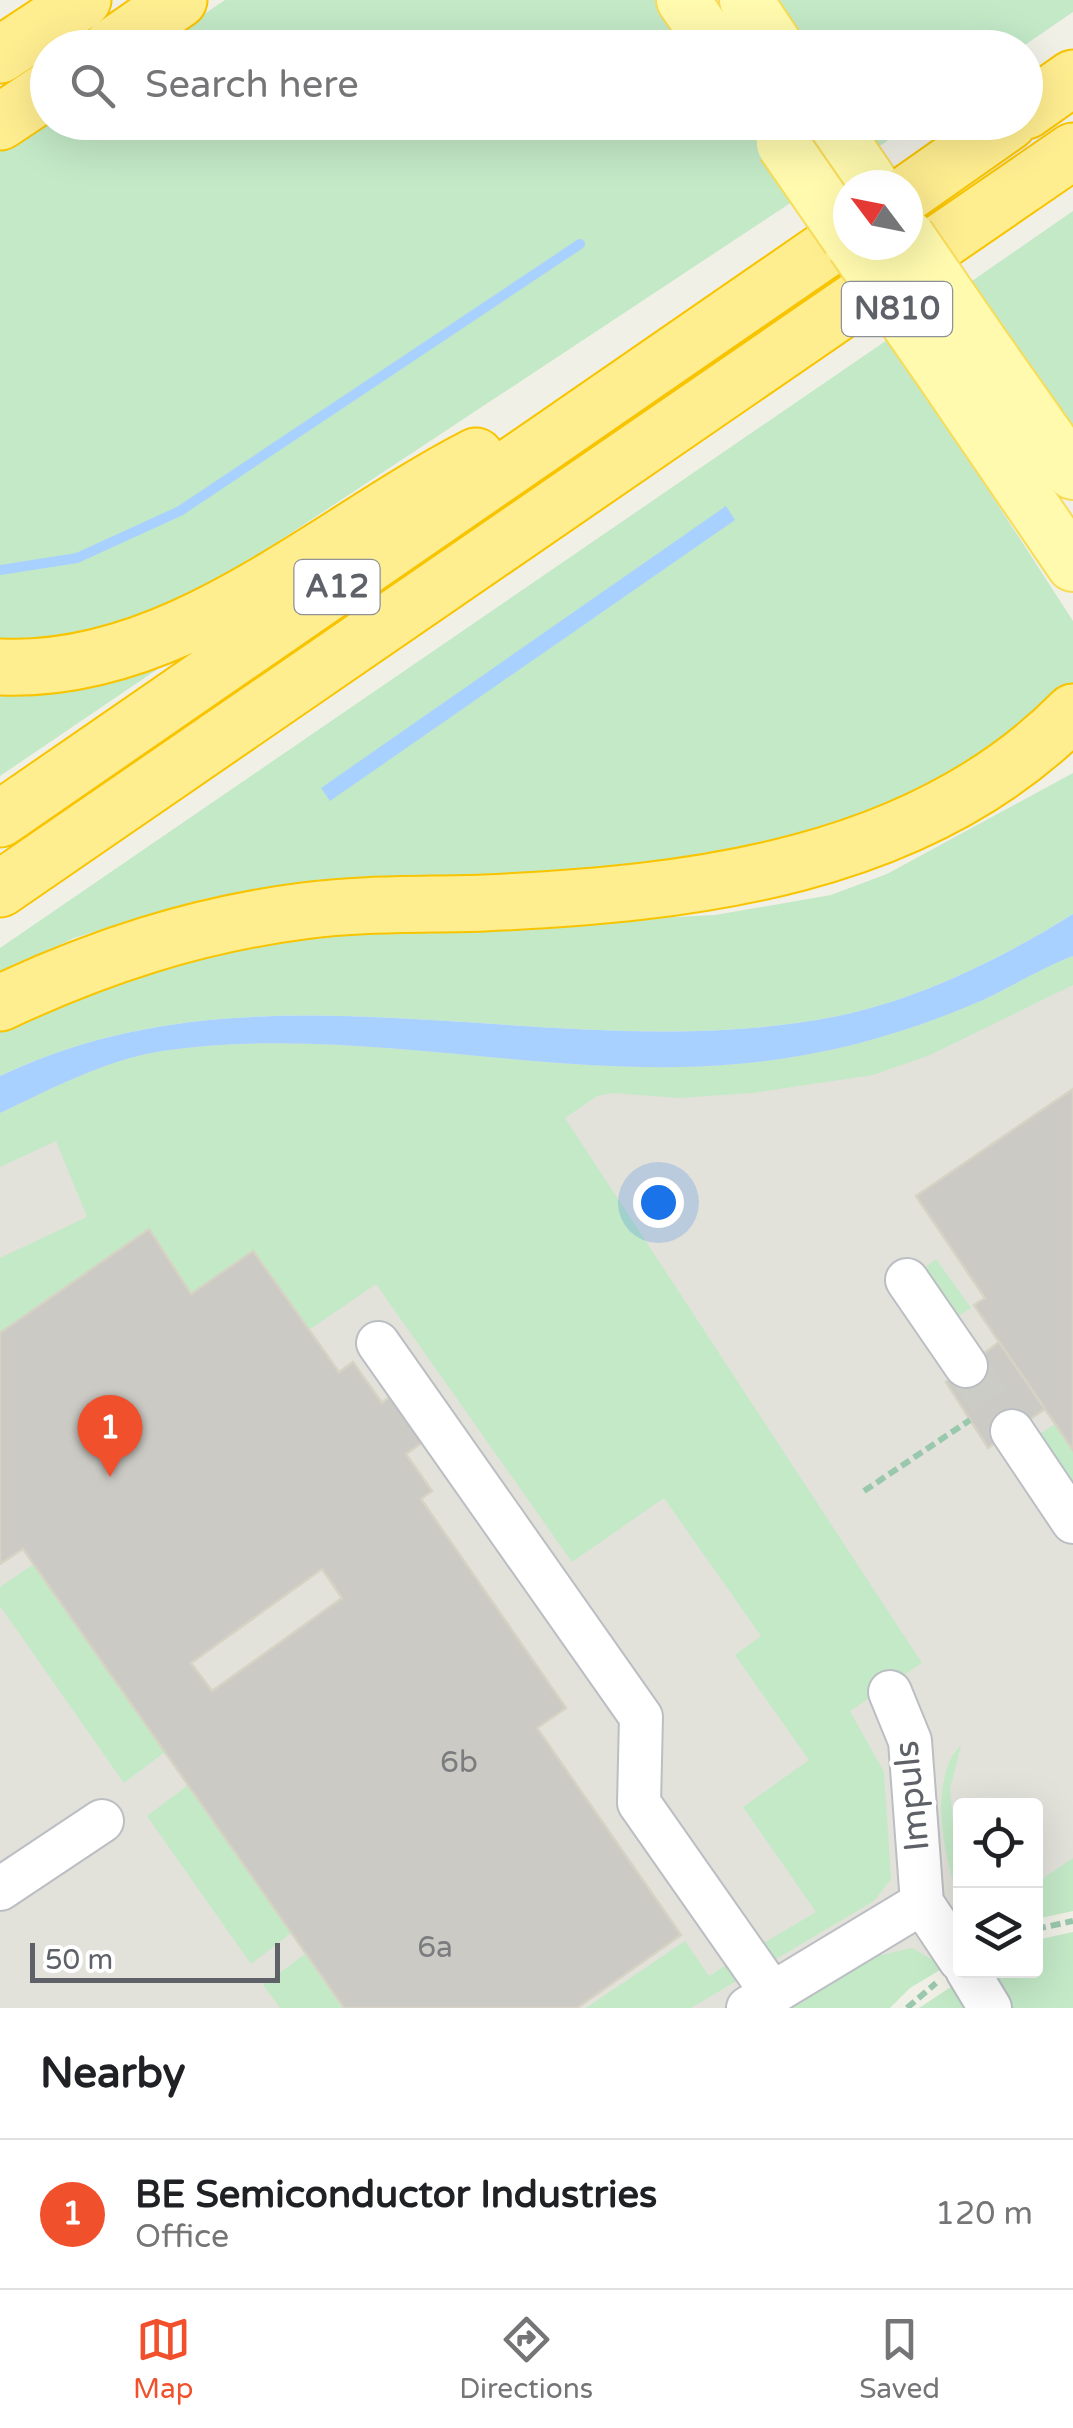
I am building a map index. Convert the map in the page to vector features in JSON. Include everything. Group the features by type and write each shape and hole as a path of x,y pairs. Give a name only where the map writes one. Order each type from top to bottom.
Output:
{"highway":[{"path":"38,30 83,0"},
{"path":"136,30 179,0"},
{"path":"0,55 30,35"},
{"path":"1043,99 1073,78"},
{"path":"0,122 30,102"},
{"path":"923,182 983,140"},
{"name":"A12","path":"0,889 1073,151"},
{"name":"A12","path":"0,819 833,246"},
{"name":"A12","path":"0,668 46,669 135,648 269,578 410,490 675,354"},
{"path":"0,1002 121,950 300,912 364,905 580,898 702,884 801,865 894,831 967,792 1062,733"}],"main road":[{"path":"684,0 704,30"},
{"path":"746,0 766,30"},
{"name":"N810","path":"781,140 833,215"},
{"path":"842,140 863,170"},
{"name":"N810","path":"867,260 1073,473"},
{"name":"N810","path":"919,260 962,359 1073,565"}],"street":[{"path":"907,1280 966,1366"},
{"path":"378,1343 640,1717 639,1803 760,2001"},
{"path":"1012,1431 1073,1522"},
{"name":"Impuls","path":"890,1692 912,1754 922,1903 953,1950"},
{"path":"0,1888 102,1820"},
{"name":"Impuls","path":"760,2001 922,1903"},
{"path":"972,1978 990,2008"}],"path":[{"path":"864,1491 970,1420"},
{"path":"1043,1928 1073,1922"}],"shaded area":[{"path":"1073,939 1073,1875 1043,1895 1043,1798 953,1798 953,1951 858,2008 0,2008 0,1096 160,1040 780,1044"}],"green space":[{"path":"225,0 658,0 679,30 181,30"},
{"path":"774,0 1073,0 1073,12 1043,33 795,30"},
{"path":"30,132 30,140 756,140 795,200 235,570 144,616 92,633 0,643 0,152"},
{"path":"871,140 889,140 877,148"},
{"path":"1073,211 1073,436 969,283"},
{"path":"890,338 1073,621 1073,703 1005,755 776,858 504,876 341,879 203,899 74,938 0,974 0,948"},
{"path":"224,624 0,776 0,680"},
{"path":"1073,773 1073,914 960,975 869,1009 733,1029 627,1031 309,1016 204,1020 101,1039 0,1076 0,1023 256,937 715,915 831,895 887,874"},
{"path":"1073,956 1073,985 930,1055 873,1075 752,1093 678,1098 613,1093 597,1096 565,1118 922,1663 850,1711 884,1772 891,1879 874,1901 776,1959 762,1944 816,1912 743,1807 809,1760 735,1655 761,1636 664,1498 572,1562 376,1284 309,1330 191,1294 148,1229 0,1333 0,1258 87,1217 56,1141 0,1167 0,1113 99,1068 162,1051 234,1044 378,1047 594,1065 665,1067 767,1061 827,1051 914,1027"},
{"path":"936,1259 971,1308 957,1317 924,1268"},
{"path":"1055,1424 1073,1449 1073,1486 1038,1435"},
{"path":"34,1564 165,1752 124,1783 0,1606 0,1587"},
{"path":"961,1745 950,1789 953,1877 942,1820 944,1778"},
{"path":"188,1785 291,1933 251,1964 147,1816"},
{"path":"1073,1858 1073,1911 1043,1917 1043,1878"},
{"path":"1073,1932 1073,2008 1010,2008 991,1978 1043,1978 1043,1938"},
{"path":"685,1941 709,1976 728,1964 738,1980 691,2008 586,2008"},
{"path":"912,1948 945,1967 910,1988 890,2008 788,2008 873,1957"},
{"path":"305,1954 342,2008 280,2008 263,1985"},
{"path":"960,1981 977,2008 919,2008"}],"water":[{"path":"726,506 735,520 330,801 321,788"},
{"path":"1073,914 1073,956 942,1016 856,1044 797,1056 665,1067 378,1047 234,1044 162,1051 120,1061 0,1113 0,1076 101,1039 204,1020 309,1016 627,1031 733,1029 838,1016 899,999 960,975"}],"building":[{"path":"1073,1089 1073,1450 974,1305 985,1298 916,1196"},
{"path":"149,1229 191,1294 253,1251 339,1372 353,1362 382,1403 395,1393 427,1439 406,1454 432,1491 421,1499 566,1708 537,1728 681,1935 577,2008 344,2008 23,1549 0,1564 0,1333","holes":["322,1569 342,1598 212,1691 191,1663"]},
{"path":"999,1342 1045,1409 988,1448 946,1382"}],"waterway":[{"path":"0,570 77,558 180,511 580,244"}],"tunnel":[{"path":"966,1366 1012,1431"}],"place":[{"name":"BE Semiconductor Industries","path":"110,1477"}]}
